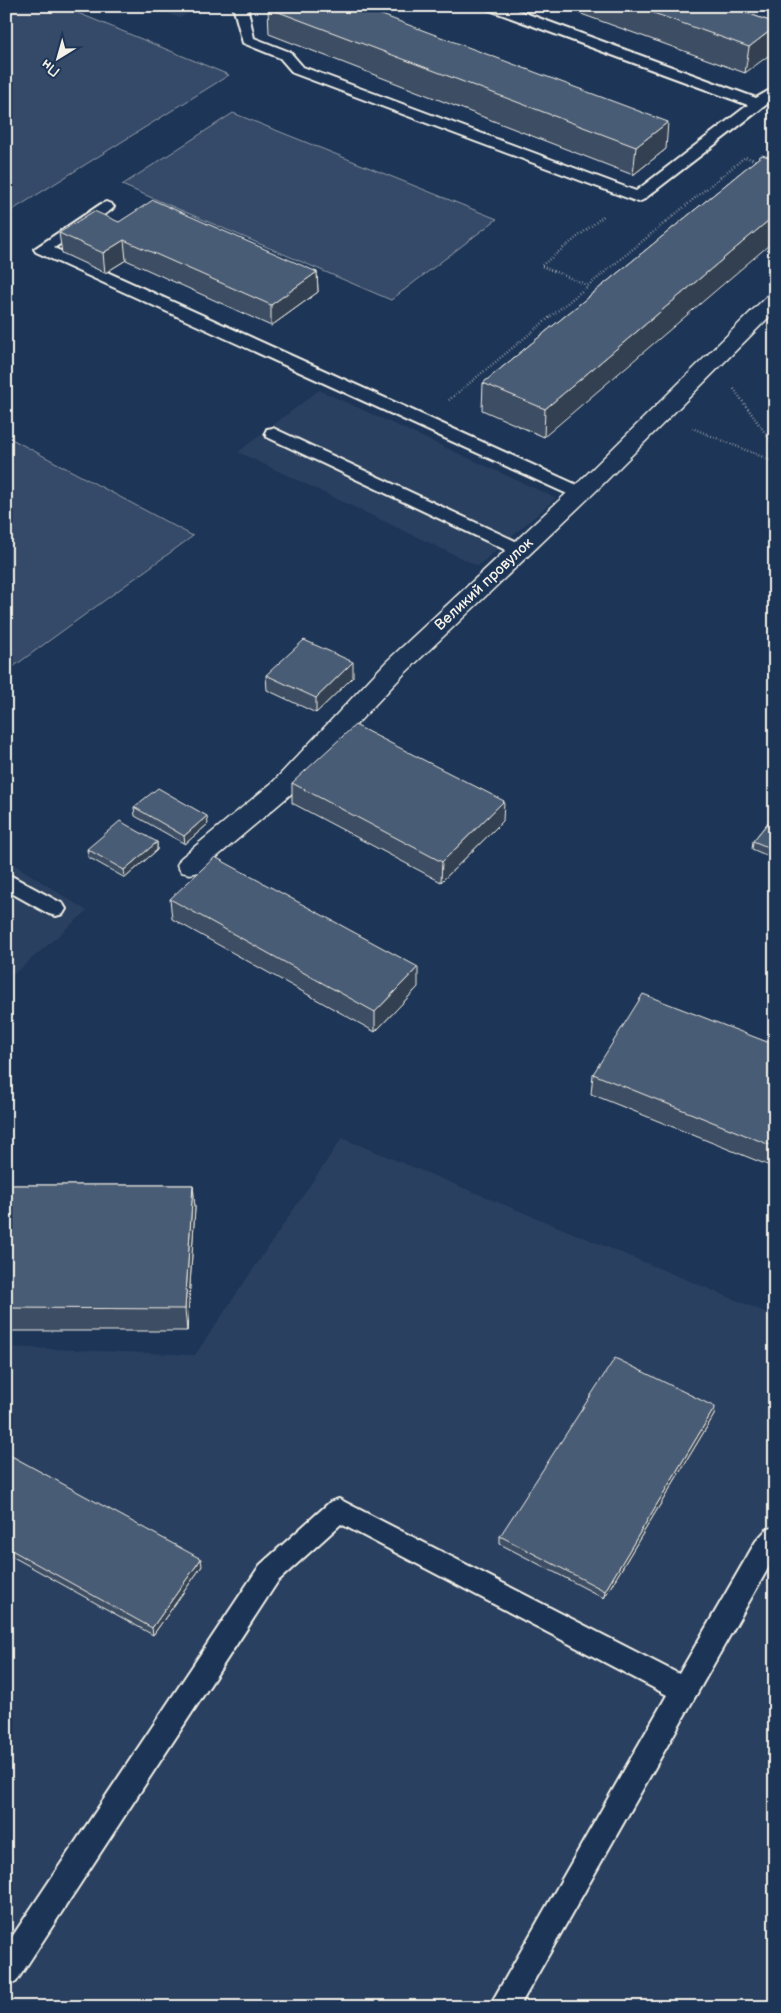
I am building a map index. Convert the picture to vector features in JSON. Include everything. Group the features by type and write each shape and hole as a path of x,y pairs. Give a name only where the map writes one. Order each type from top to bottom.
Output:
{"street":[{"name":"Великий провулок","path":"190,865 282,788 395,668 580,493 775,299"}],"lane":[{"path":"240,6 248,40 285,55 298,70 638,197 775,91"},
{"path":"492,6 758,104"},
{"path":"106,207 42,249 421,423 580,493"},
{"path":"273,433 520,550"},
{"path":"6,880 56,910"},
{"path":"6,1972 269,1573 339,1510 684,1690"},
{"path":"503,2007 765,1549 775,1538"}],"path":[{"path":"421,423 745,157 760,162"},
{"path":"588,285 541,266 630,194"},
{"path":"714,360 775,447"},
{"path":"659,414 775,462"}],"shaded area":[{"path":"6,6 61,6 229,75 6,214"},
{"path":"147,6 199,6 180,18"},
{"path":"233,113 497,219 391,300 122,185"},
{"path":"319,390 556,498 478,566 238,452"},
{"path":"6,436 193,536 6,672"},
{"path":"6,859 87,911 6,981"},
{"path":"342,1138 775,1316 775,2007 6,2007 6,1347 195,1355"}],"building":[{"path":"270,6 358,6 668,122 636,147 268,8"},
{"path":"634,6 727,6 775,23 775,27 749,47"},
{"path":"762,155 775,159 775,215 545,409 483,383"},
{"path":"153,200 317,272 271,305 124,240 103,253 59,233 94,211 119,222"},
{"path":"304,640 353,662 316,698 266,675"},
{"path":"355,725 504,801 442,862 292,783"},
{"path":"158,788 207,816 184,836 134,807"},
{"path":"775,814 775,850 753,841"},
{"path":"120,821 157,842 124,870 87,849"},
{"path":"215,857 418,967 375,1012 170,899"},
{"path":"643,994 775,1045 775,1147 593,1074"},
{"path":"6,1185 193,1185 185,1309 6,1308"},
{"path":"615,1358 715,1407 605,1591 500,1536"},
{"path":"6,1453 201,1559 152,1628 6,1547"}]}
